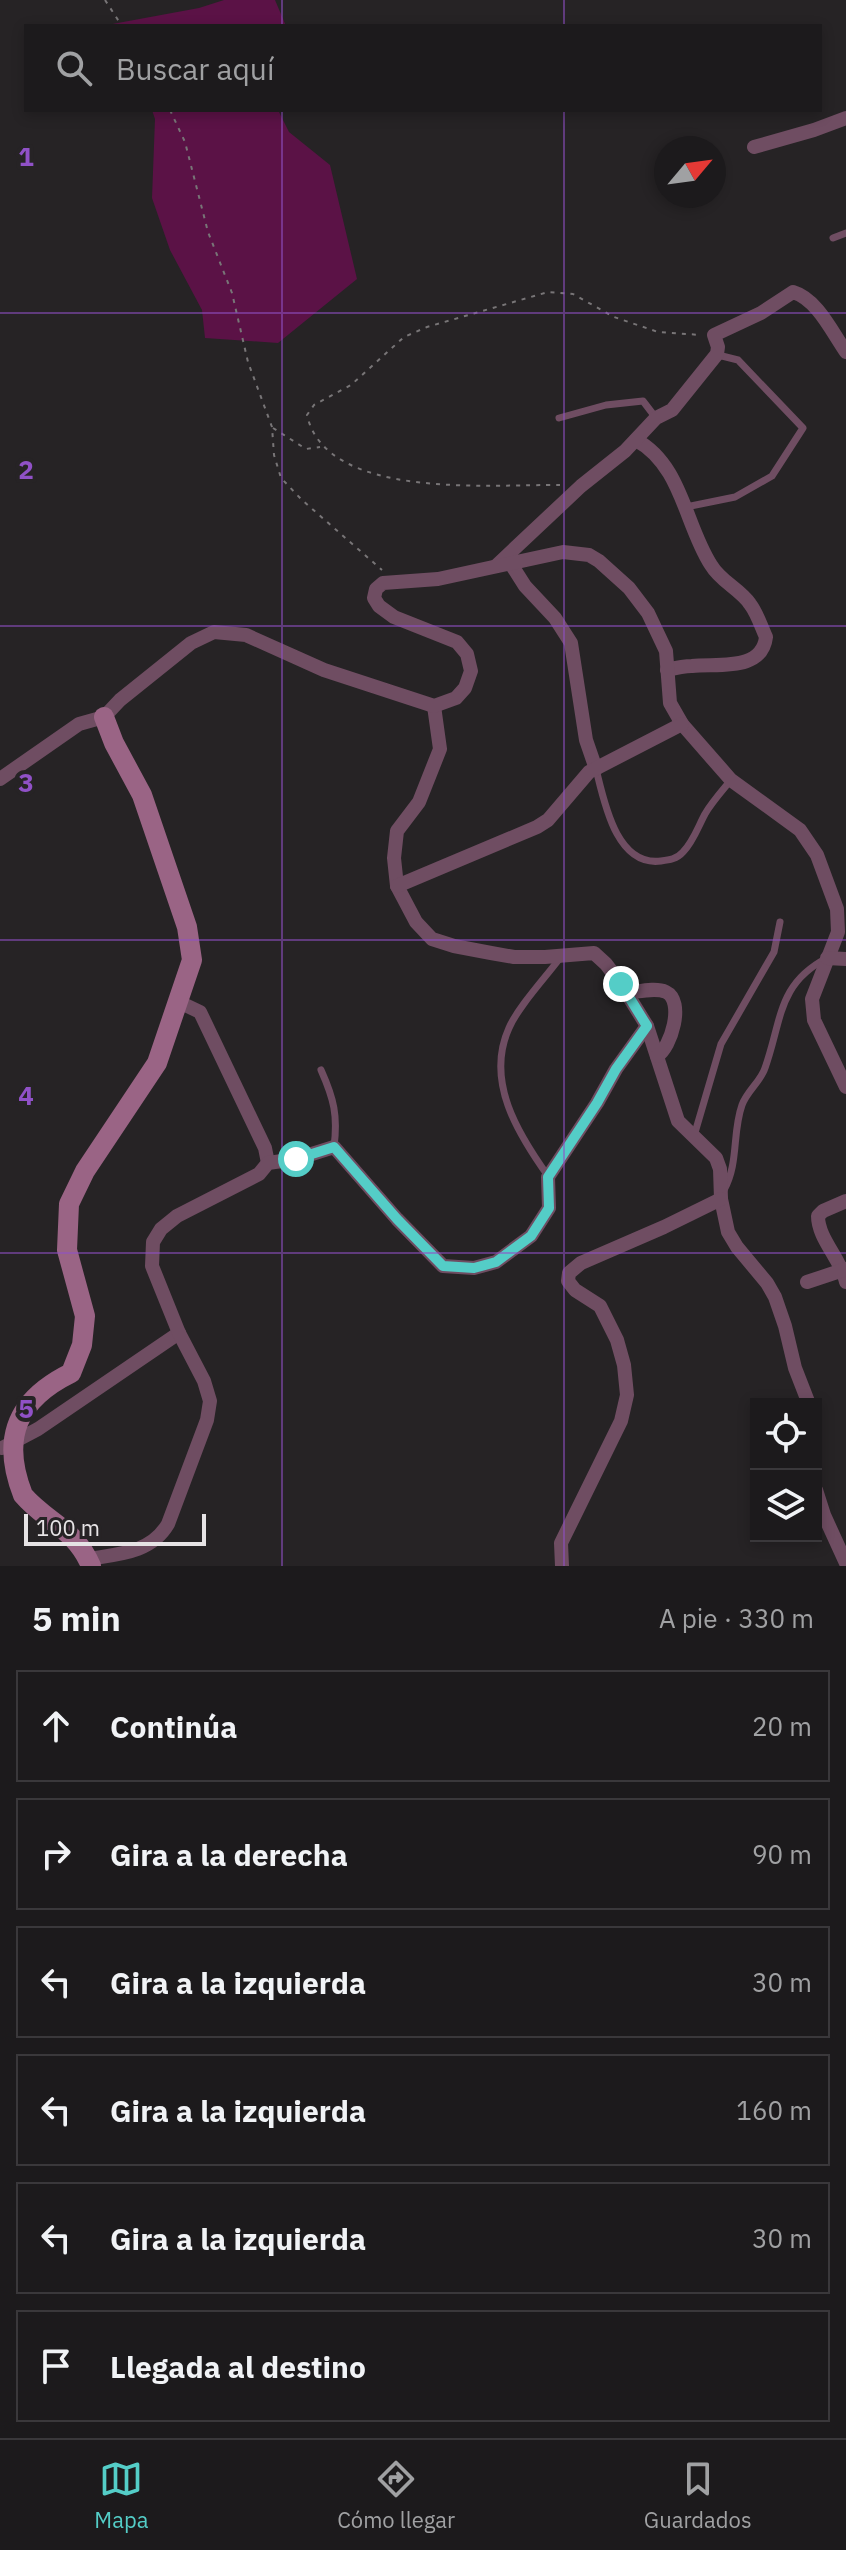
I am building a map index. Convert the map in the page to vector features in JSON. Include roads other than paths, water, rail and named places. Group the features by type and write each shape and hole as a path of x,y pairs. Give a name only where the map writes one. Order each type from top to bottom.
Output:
{"street":[{"path":"754,147 846,118"},
{"path":"493,569 581,486 636,440 656,418 672,410 717,354 714,335 761,313 793,292 812,305 846,352"},
{"path":"636,440 649,447 662,462 686,507 708,561 720,579 749,602 766,637 762,651 750,660 722,666 694,665 667,670"},
{"path":"0,779 79,724 104,717 120,700 191,643 214,632 246,635 324,670 434,706 456,698 465,688 471,671 467,654 457,642 394,617 379,606 374,598 376,589 383,583 438,579 563,552 589,555 629,588 648,613 666,651 670,703 682,724 731,780 800,830 817,855 837,909 838,932 812,999 814,1020 846,1087"},
{"path":"511,564 571,643 586,740 596,769"},
{"path":"434,706 440,749 419,802 397,831 394,858 397,886 416,922 432,939 454,946 514,957 594,953 606,964 647,1026 678,1121 716,1158 728,1232 775,1297 807,1398"},
{"path":"104,717 142,795 187,927 192,960 157,1063 85,1171 69,1204 67,1250 85,1316 82,1345 71,1373 42,1387 13,1413 3,1430 2,1461 23,1495 72,1535 90,1562 126,1553 160,1537 168,1524 207,1420 210,1401 204,1381 179,1333 152,1266 153,1242 161,1229 177,1216 259,1174 268,1163 296,1159 334,1147 443,1266 474,1268 496,1262 531,1236 549,1208 548,1177 647,1026"},
{"path":"397,886 537,827 548,820 589,772 682,724"},
{"path":"827,958 846,959"},
{"path":"627,993 667,992 674,1001 676,1016 666,1049 657,1056"},
{"path":"179,1002 200,1012 265,1148 268,1163"},
{"path":"562,1566 561,1543 621,1421 627,1395 624,1365 613,1330 600,1306 575,1290 568,1281 569,1273 581,1263 721,1199"},
{"path":"807,1282 845,1274 818,1225 818,1216 846,1201"},
{"path":"2,1448 38,1429 179,1333"},
{"path":"822,1509 846,1563"}],"lane":[{"path":"833,238 846,233"},
{"path":"686,507 735,497 772,476 803,428 738,360 717,354"},
{"path":"559,418 606,405 643,401 656,418"},
{"path":"596,769 606,808 621,839 635,857 651,862 675,858 685,850 706,812 731,780"},
{"path":"694,1136 721,1044 774,952 780,922"},
{"path":"548,1177 522,1140 508,1111 501,1058 509,1028 561,957"},
{"path":"721,1199 735,1163 735,1138 743,1104 765,1071 781,1007 807,968 827,958"},
{"path":"321,1070 338,1118 334,1147"}]}
